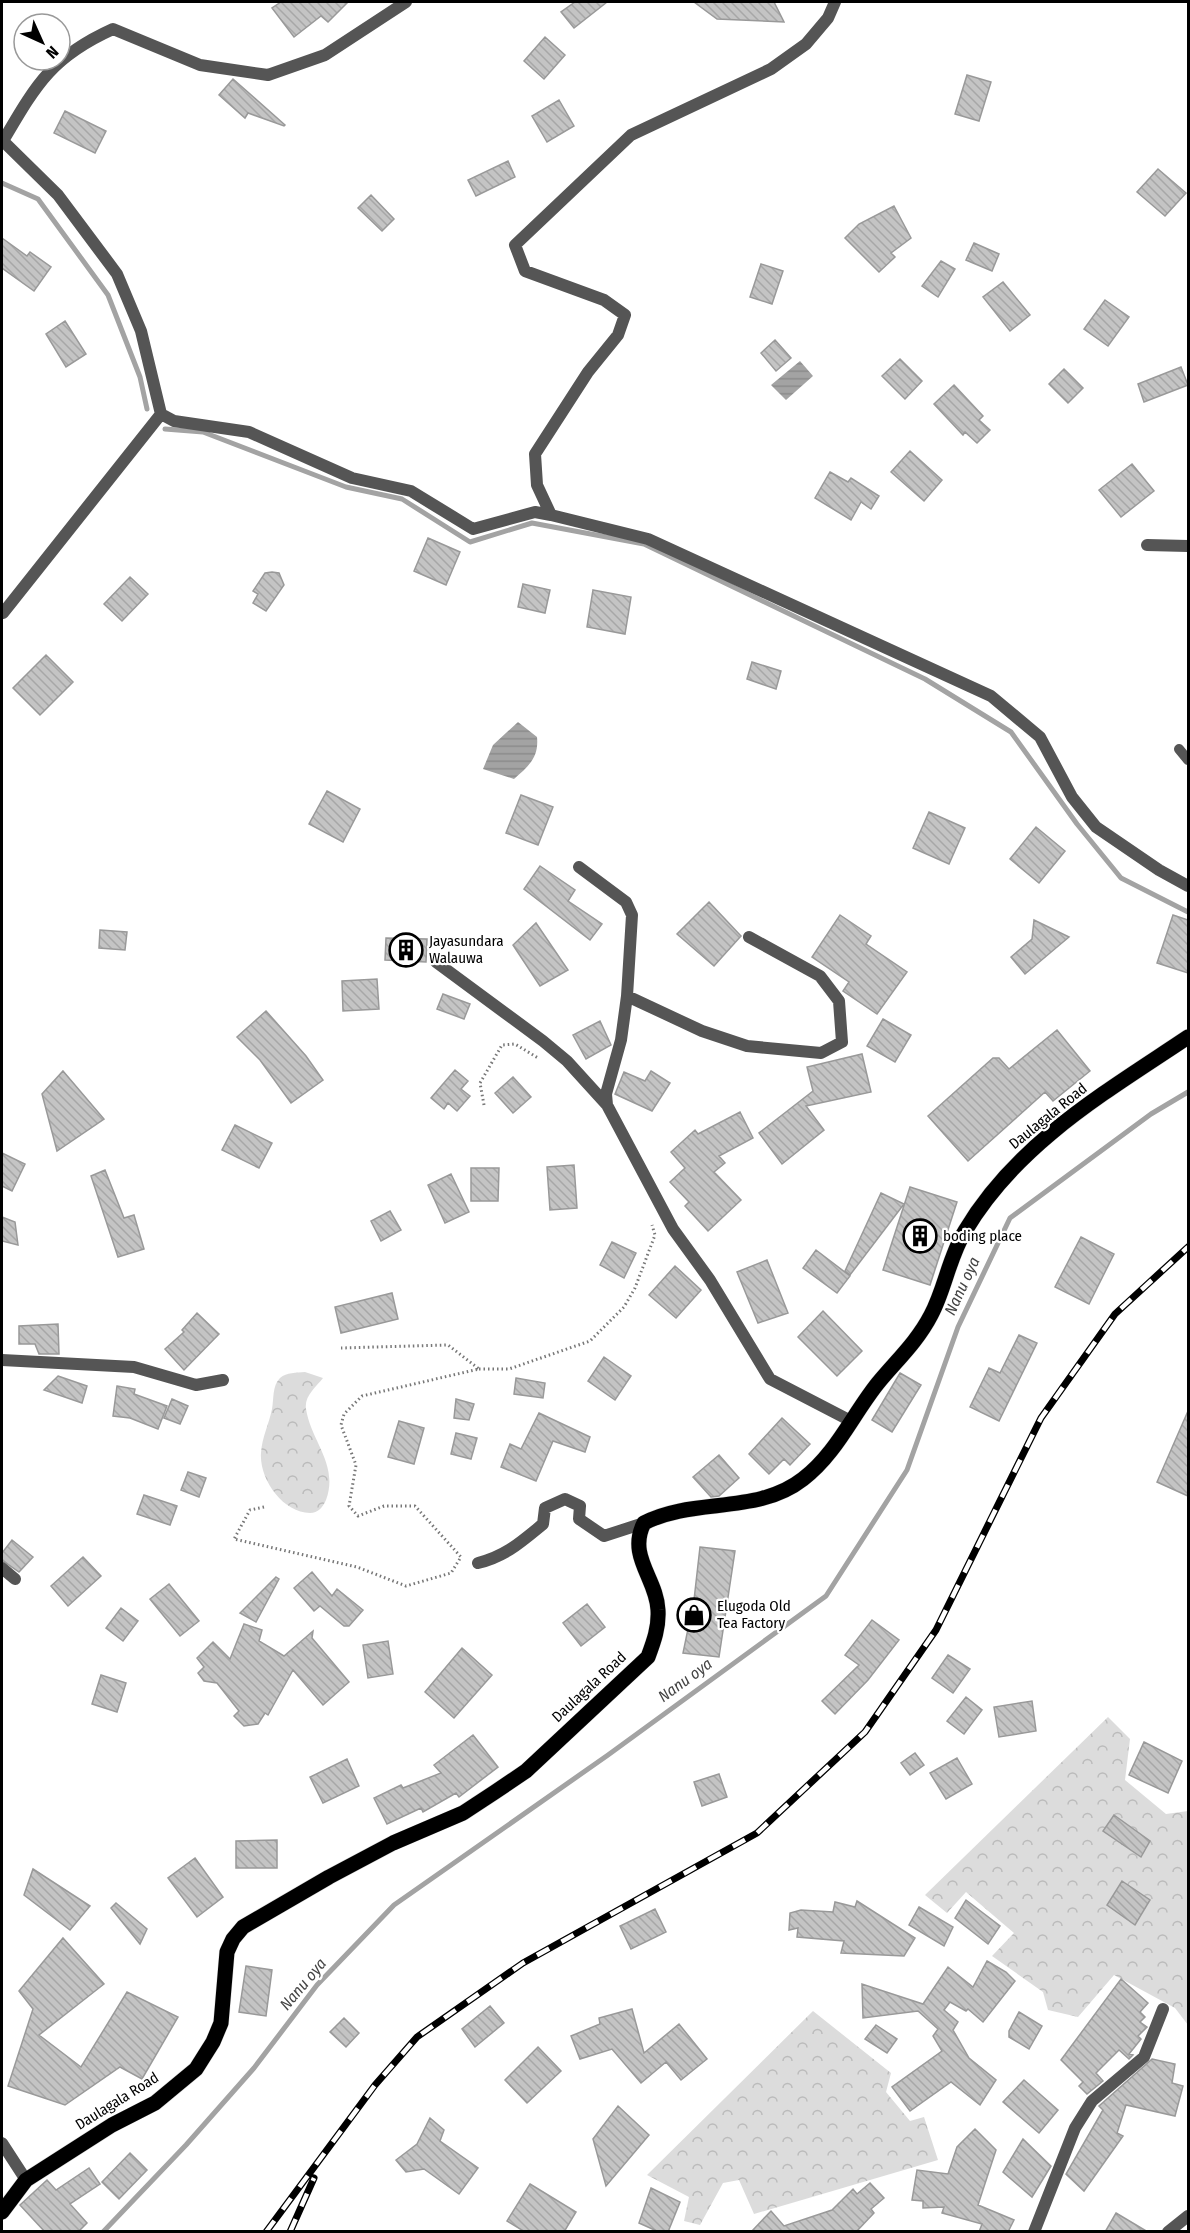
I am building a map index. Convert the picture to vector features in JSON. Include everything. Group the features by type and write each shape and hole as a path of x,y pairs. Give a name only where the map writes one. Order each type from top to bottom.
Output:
{"main road":[{"name":"Daulagala Road","path":"2,2212 27,2180 112,2125 155,2103 196,2069 213,2042 220,2023 227,1952 232,1939 243,1927 329,1877 393,1843 463,1813 495,1792 526,1771 648,1657 656,1634 658,1608 642,1565 638,1544 644,1524 673,1513 764,1500 803,1479 827,1456 878,1383 917,1341 933,1313 964,1232 1001,1182 1030,1149 1082,1109 1188,1037"}],"street":[{"path":"406,2 325,55 268,75 200,65 113,29 81,43 51,68 2,141 58,195 117,274 141,331 161,414 174,421 249,432 352,478 411,491 473,529 535,512 648,539 991,696 1040,737 1072,797 1096,827 1159,870 1188,886"},
{"path":"551,515 537,485 535,454 588,372 618,335 625,315 604,300 525,271 515,245 631,135 771,69 806,44 828,18 836,2"},
{"path":"3,613 161,414"},
{"path":"1147,545 1188,546"},
{"path":"579,867 626,902 632,915 627,996 621,1040 606,1094 607,1105"},
{"path":"627,996 702,1031 747,1046 820,1053 842,1042 839,1000 820,976 749,937"},
{"path":"436,962 535,1034 567,1061 607,1105 673,1229 710,1280 770,1379 851,1421"},
{"path":"2,1360 134,1367 196,1384 223,1380"},
{"path":"478,1563 500,1557 543,1524 545,1508 566,1499 580,1506 579,1519 604,1536 644,1524"},
{"path":"2,1568 15,1579"},
{"path":"1034,2232 1075,2127 1092,2101 1144,2057 1163,2009"},
{"path":"2,2143 27,2180"},
{"path":"1168,2232 1188,2216"}],"lane":[{"path":"1179,749 1188,760"}],"path":[{"path":"484,1105 480,1083 502,1045 515,1044 543,1062"},
{"path":"264,1507 250,1510 234,1539 357,1567 406,1586 451,1573 461,1557 415,1506 384,1506 358,1516 349,1506 356,1465 341,1425 344,1414 362,1396 479,1369 509,1370 590,1341 624,1307 648,1256"},
{"path":"341,1348 448,1345 479,1369"}],"green space":[{"path":"305,1372 323,1378 309,1396 306,1409 327,1464 329,1476 325,1503 313,1513 300,1511 282,1501 269,1483 261,1463 263,1441 277,1381 292,1373"},
{"path":"1108,1717 1130,1739 1125,1780 1166,1814 1188,1811 1188,2025 1175,2008 1114,1975 1078,2017 1048,2010 1043,1992 992,1956 1014,1933 966,1892 947,1913 925,1895"},
{"path":"813,2011 891,2073 886,2092 910,2121 924,2117 938,2160 754,2214 739,2180 723,2183 700,2225 684,2221 689,2197 647,2175"}],"shaded area":[{"path":"800,361 813,376 786,400 771,385"},
{"path":"518,722 537,737 535,756 532,761 514,779 483,769 493,745"}],"building":[{"path":"281,2 348,2 328,22 321,16 294,37 272,8"},
{"path":"575,2 607,2 574,28 561,12"},
{"path":"694,2 774,2 784,22 717,19"},
{"path":"545,37 565,55 544,79 524,61"},
{"path":"967,75 991,82 979,121 955,114"},
{"path":"233,79 285,125 248,113 245,118 219,95"},
{"path":"559,100 574,126 547,142 532,116"},
{"path":"65,111 106,131 95,153 54,133"},
{"path":"508,161 515,177 476,196 468,180"},
{"path":"1158,169 1186,193 1165,216 1137,192"},
{"path":"371,195 394,219 382,231 358,208"},
{"path":"894,206 911,238 891,253 895,257 879,272 845,238 859,224"},
{"path":"2,238 27,256 30,252 51,267 34,291 2,268"},
{"path":"974,243 999,254 992,271 966,260"},
{"path":"941,261 955,269 938,297 922,286"},
{"path":"761,264 783,271 772,304 750,297"},
{"path":"1003,282 1030,315 1010,331 983,297"},
{"path":"1105,300 1129,317 1108,346 1084,329"},
{"path":"65,321 86,354 66,367 46,334"},
{"path":"775,340 791,358 776,371 761,353"},
{"path":"900,359 922,381 905,399 882,376"},
{"path":"1181,367 1188,385 1144,402 1138,384"},
{"path":"1064,369 1083,388 1068,403 1049,384"},
{"path":"954,385 983,416 979,420 990,430 977,443 965,432 963,435 934,404"},
{"path":"910,451 942,480 924,501 891,472"},
{"path":"1132,464 1154,491 1121,517 1099,490"},
{"path":"830,472 848,482 851,478 879,496 871,509 861,502 851,520 815,498"},
{"path":"428,538 460,552 446,585 414,571"},
{"path":"265,573 279,573 284,585 266,611 253,603 258,594 253,591"},
{"path":"130,577 148,594 122,621 104,604"},
{"path":"523,584 550,590 545,613 518,607"},
{"path":"593,590 631,597 625,634 587,627"},
{"path":"46,655 73,682 40,715 13,688"},
{"path":"752,662 781,671 776,689 747,679"},
{"path":"327,791 360,809 343,842 309,824"},
{"path":"521,795 553,807 538,845 506,833"},
{"path":"929,812 965,828 949,864 913,848"},
{"path":"1036,827 1065,851 1039,883 1010,859"},
{"path":"540,866 575,890 568,901 602,924 590,940 524,889"},
{"path":"709,902 741,936 714,966 677,934"},
{"path":"840,915 871,936 866,944 907,972 877,1014 843,991 849,982 812,957"},
{"path":"1173,915 1188,920 1188,973 1157,963"},
{"path":"1034,920 1069,937 1025,974 1011,957 1032,939"},
{"path":"536,923 568,970 540,986 513,945"},
{"path":"100,930 127,932 125,950 99,948"},
{"name":"Jayasundara Walauwa","path":"386,938 427,939 426,962 385,960"},
{"path":"377,979 379,1009 343,1011 342,981"},
{"path":"443,994 470,1004 464,1019 437,1009"},
{"path":"266,1011 306,1056 323,1080 291,1103 260,1060 237,1037"},
{"path":"883,1019 911,1035 895,1062 867,1046"},
{"path":"600,1021 611,1045 586,1059 573,1035"},
{"path":"1057,1030 1090,1071 1053,1101 1045,1092 968,1161 928,1116 993,1058 999,1058 1009,1069"},
{"path":"862,1054 871,1092 806,1106 824,1130 782,1164 759,1133 813,1091 807,1067"},
{"path":"455,1070 468,1081 461,1089 470,1096 457,1111 448,1103 444,1109 431,1098"},
{"path":"63,1071 104,1119 57,1151 42,1094"},
{"path":"651,1071 670,1083 652,1111 615,1094 624,1072 645,1081"},
{"path":"513,1077 531,1097 513,1113 495,1093"},
{"path":"740,1112 753,1138 719,1156 725,1163 714,1172 741,1200 708,1231 685,1206 689,1202 670,1182 685,1168 671,1152 695,1130 698,1134"},
{"path":"235,1125 272,1143 259,1168 222,1150"},
{"path":"2,1153 25,1164 12,1191 2,1186"},
{"path":"574,1165 577,1208 550,1210 547,1167"},
{"path":"471,1168 499,1168 498,1201 471,1201"},
{"path":"105,1170 124,1218 134,1215 144,1249 118,1257 91,1176"},
{"path":"451,1174 469,1212 445,1223 428,1185"},
{"name":"boding place","path":"910,1187 957,1202 930,1285 883,1270"},
{"path":"881,1193 904,1204 850,1275 845,1271"},
{"path":"390,1211 401,1230 381,1241 371,1221"},
{"path":"2,1217 15,1222 18,1245 2,1241"},
{"path":"1081,1237 1114,1254 1089,1304 1055,1287"},
{"path":"612,1242 636,1253 624,1278 600,1265"},
{"path":"816,1250 850,1276 837,1293 803,1268"},
{"path":"767,1260 788,1313 758,1323 737,1272"},
{"path":"675,1266 701,1290 676,1318 649,1295"},
{"path":"392,1293 398,1319 341,1333 335,1307"},
{"path":"823,1311 862,1351 837,1376 798,1337"},
{"path":"197,1313 219,1334 184,1370 165,1349 184,1332 182,1330"},
{"path":"58,1324 59,1354 39,1354 35,1344 19,1344 19,1326"},
{"path":"1019,1335 1037,1343 999,1421 970,1407 989,1368 1000,1373"},
{"path":"604,1357 631,1376 615,1400 588,1381"},
{"path":"900,1373 921,1385 892,1432 872,1420"},
{"path":"58,1376 87,1386 82,1403 44,1390"},
{"path":"516,1378 545,1383 543,1398 514,1394"},
{"path":"117,1386 135,1389 134,1394 167,1406 158,1429 130,1418 113,1416"},
{"path":"172,1399 188,1406 180,1424 164,1418"},
{"path":"456,1399 474,1404 469,1420 454,1418"},
{"path":"1188,1411 1188,1496 1157,1482"},
{"path":"539,1413 590,1437 585,1452 553,1441 536,1481 501,1467 510,1444 521,1449"},
{"path":"782,1418 810,1444 790,1465 784,1459 769,1474 749,1454"},
{"path":"399,1421 424,1428 414,1464 388,1457"},
{"path":"456,1433 477,1438 471,1459 451,1454"},
{"path":"719,1455 739,1478 719,1496 711,1497 693,1477"},
{"path":"188,1472 206,1478 199,1497 181,1490"},
{"path":"144,1495 177,1506 170,1525 137,1514"},
{"path":"12,1540 33,1557 19,1572 2,1560 2,1553"},
{"path":"700,1547 735,1551 719,1657 683,1653 694,1600"},
{"path":"83,1557 101,1576 68,1606 51,1586"},
{"path":"312,1572 332,1596 337,1589 363,1610 349,1626 344,1626 320,1606 314,1611 294,1588"},
{"path":"276,1577 279,1579 256,1622 240,1613"},
{"path":"169,1584 199,1621 180,1636 150,1599"},
{"path":"587,1604 605,1627 581,1646 563,1623"},
{"path":"121,1608 138,1621 123,1641 106,1628"},
{"path":"872,1620 899,1640 868,1680 835,1714 822,1701 859,1665 845,1655"},
{"path":"244,1624 262,1630 259,1641 284,1656 313,1631 312,1638 349,1682 323,1705 293,1670 268,1715 265,1713 258,1724 244,1726 234,1716 239,1711 217,1683 204,1681 198,1673 204,1667 197,1658 213,1642 230,1659"},
{"path":"388,1641 393,1674 368,1678 363,1645"},
{"path":"462,1648 492,1675 454,1718 425,1692"},
{"path":"948,1655 970,1669 953,1693 932,1678"},
{"path":"101,1675 126,1683 117,1712 92,1704"},
{"path":"966,1697 982,1710 964,1734 947,1721"},
{"path":"1032,1701 1036,1731 999,1737 994,1707"},
{"path":"473,1735 498,1767 459,1797 456,1793 423,1812 421,1808 387,1824 374,1798 401,1785 403,1788 441,1773 434,1765"},
{"path":"1144,1742 1182,1761 1168,1793 1129,1775"},
{"path":"915,1753 924,1765 910,1775 901,1763"},
{"path":"957,1758 972,1784 946,1799 930,1773"},
{"path":"347,1759 359,1786 323,1803 310,1777"},
{"path":"719,1774 727,1797 702,1806 694,1782"},
{"path":"1114,1815 1150,1841 1141,1857 1103,1831"},
{"path":"277,1840 277,1868 236,1868 236,1841"},
{"path":"195,1858 223,1897 197,1917 168,1878"},
{"path":"33,1869 90,1906 70,1930 24,1895"},
{"path":"1122,1881 1150,1900 1135,1925 1107,1905"},
{"path":"966,1900 1000,1926 988,1944 955,1918"},
{"path":"857,1901 915,1938 904,1956 841,1953 844,1941 797,1937 798,1928 789,1930 790,1913 801,1910 833,1912 835,1902 855,1907"},
{"path":"116,1903 147,1929 140,1944 111,1908"},
{"path":"919,1907 953,1927 944,1946 909,1925"},
{"path":"655,1909 666,1932 631,1949 620,1926"},
{"path":"63,1938 104,1984 39,2035 81,2067 127,1992 178,2017 142,2079 120,2067 65,2105 8,2086 33,2009 19,1991"},
{"path":"987,1961 1006,1972 1015,1981 983,2022 968,2009 966,2011 950,2002 944,2010 958,2022 953,2030 969,2058 996,2080 980,2105 951,2082 910,2111 892,2087 942,2051 933,2036 938,2029 918,2011 863,2018 862,1984 923,2004 948,1967 973,1987"},
{"path":"246,1966 272,1970 266,2016 239,2012"},
{"path":"1121,1979 1148,2003 1140,2012 1145,2017 1140,2022 1147,2027 1138,2036 1141,2039 1129,2054 1133,2055 1129,2059 1119,2050 1096,2073 1103,2081 1087,2094 1079,2086 1083,2082 1061,2060"},
{"path":"490,2006 504,2023 475,2047 462,2029"},
{"path":"632,2009 644,2053 679,2024 707,2059 681,2080 666,2062 641,2083 612,2049 580,2059 571,2036 600,2024 599,2018"},
{"path":"1019,2012 1042,2026 1029,2049 1009,2037 1009,2031"},
{"path":"344,2018 359,2033 346,2047 330,2032"},
{"path":"876,2025 897,2039 887,2053 865,2039"},
{"path":"538,2047 561,2071 527,2103 505,2080"},
{"path":"1152,2059 1175,2064 1172,2083 1183,2086 1175,2116 1126,2105 1117,2133 1123,2136 1084,2191 1066,2174 1103,2110 1099,2106"},
{"path":"1024,2080 1058,2110 1039,2133 1003,2102"},
{"path":"618,2106 649,2135 606,2186 593,2139"},
{"path":"430,2118 444,2130 440,2141 478,2168 459,2194 424,2169 406,2172 396,2160 417,2144"},
{"path":"975,2129 996,2150 978,2205 1014,2220 1008,2232 979,2232 982,2224 942,2213 944,2207 923,2208 923,2201 912,2200 917,2170 948,2174 957,2147"},
{"path":"1023,2139 1051,2166 1032,2197 1003,2172"},
{"path":"130,2153 147,2170 119,2199 102,2182"},
{"path":"89,2168 100,2184 70,2204 87,2223 78,2232 45,2232 20,2205 47,2180 56,2190"},
{"path":"870,2183 884,2198 871,2209 874,2213 856,2232 751,2232 771,2211 784,2226 832,2210 853,2189 857,2194"},
{"path":"530,2184 576,2212 564,2232 525,2232 507,2221"},
{"path":"651,2188 680,2202 668,2232 659,2232 639,2223"},
{"path":"1116,2213 1148,2232 1105,2232"}],"waterway":[{"path":"2,183 38,199 108,295 140,377 147,409"},
{"path":"165,429 203,432 346,487 402,499 470,542 532,523 644,544 925,679 1011,732 1077,824 1121,878 1188,912"},
{"name":"Nanu oya","path":"103,2232 186,2145 254,2068 317,1985 394,1905 608,1755 826,1596 907,1470 958,1327 1010,1218 1151,1114 1188,1092"}],"railway":[{"path":"266,2232 375,2085 417,2037 523,1963 757,1833 865,1732 936,1630 1041,1418 1115,1314 1188,1247"},
{"path":"290,2232 314,2178"}],"place":[{"name":"Jayasundara Walauwa","path":"406,950"},
{"name":"boding place","path":"920,1236"},
{"name":"Elugoda Old Tea Factory","path":"694,1615"}]}
